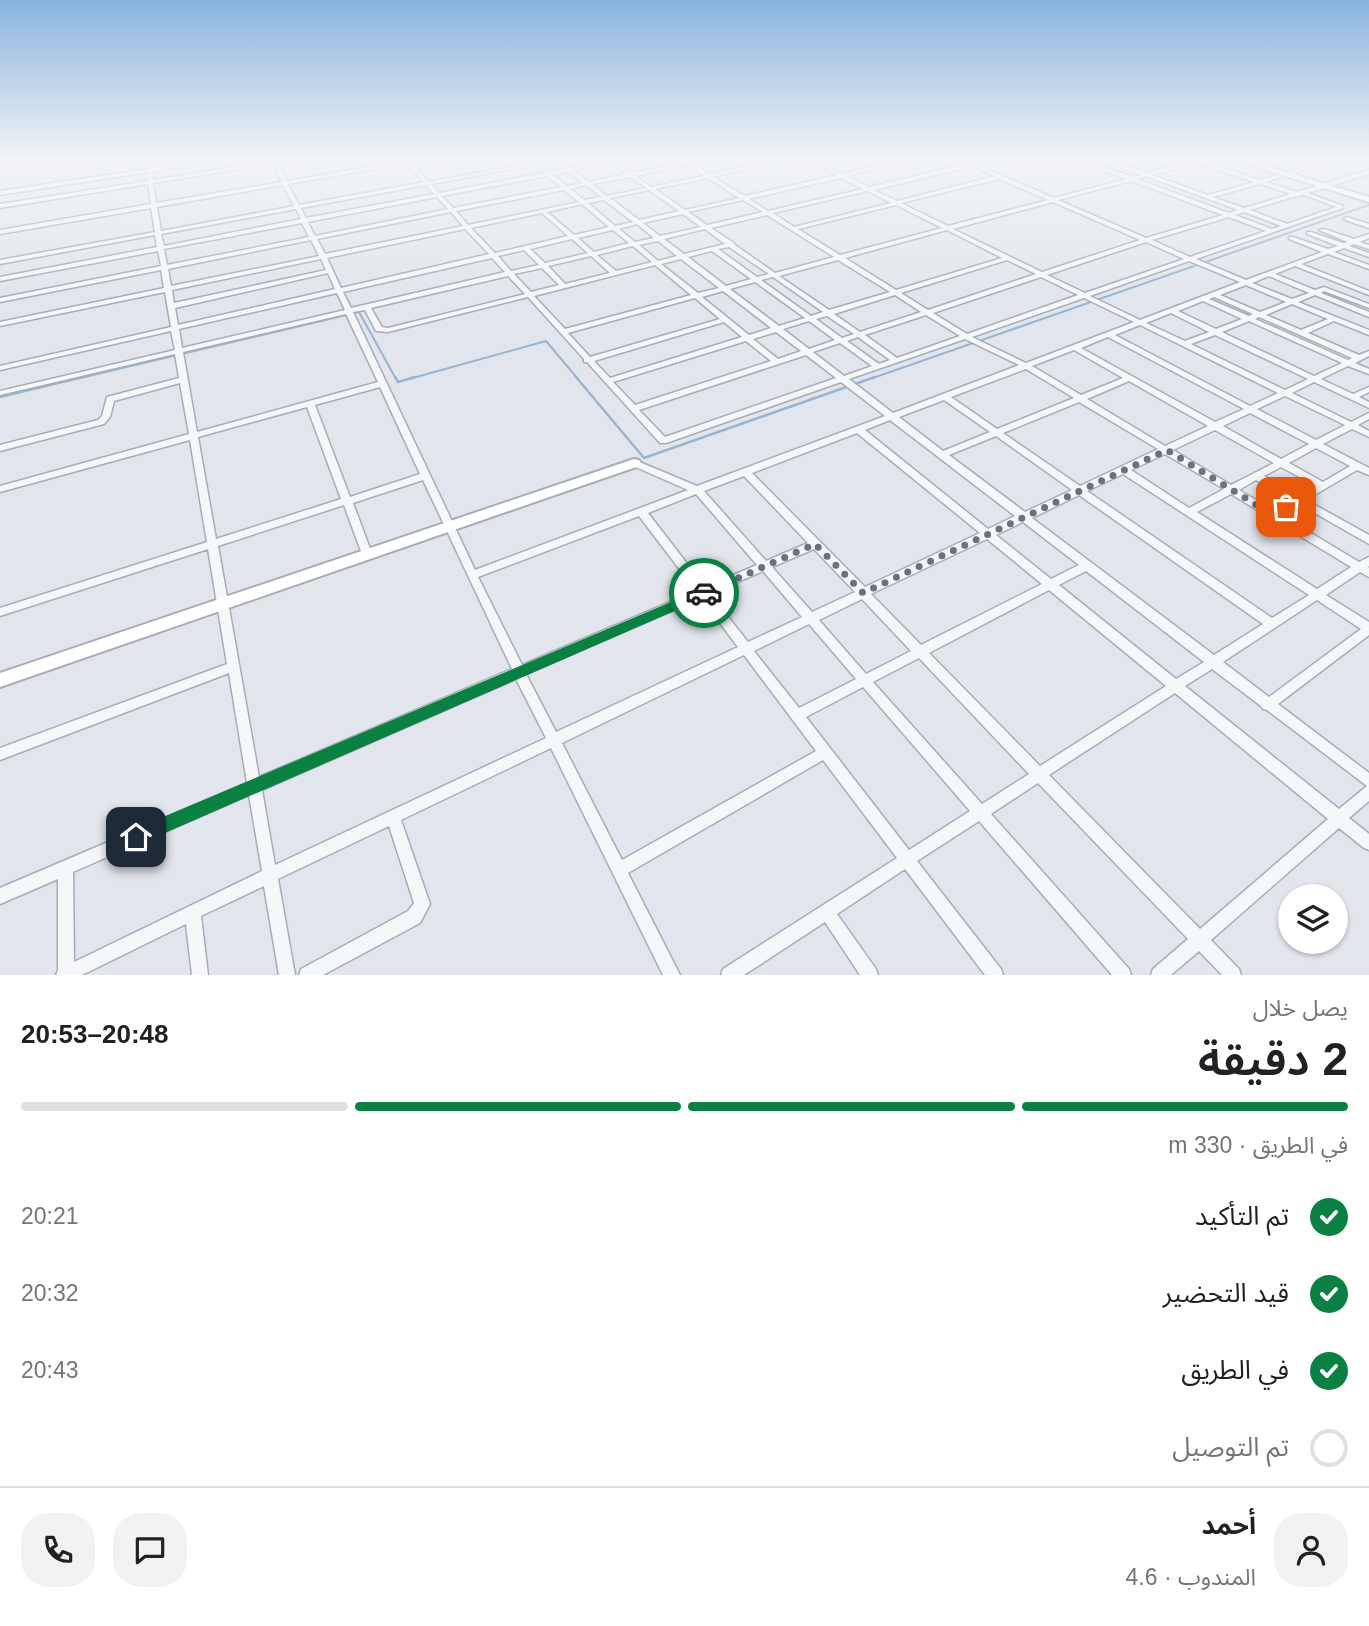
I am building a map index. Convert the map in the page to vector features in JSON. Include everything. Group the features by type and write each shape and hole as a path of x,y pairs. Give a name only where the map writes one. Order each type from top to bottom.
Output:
{"street":[{"path":"0,232 163,204"},
{"path":"0,262 311,204"},
{"path":"0,279 389,204"},
{"path":"446,204 660,440 669,440 1341,207 1333,204"},
{"path":"0,300 484,204"},
{"path":"0,324 572,204"},
{"path":"586,204 777,362"},
{"path":"615,204 1369,781"},
{"path":"676,204 897,361"},
{"path":"0,368 720,204"},
{"path":"753,204 967,337 1025,365 1273,515 1366,567"},
{"path":"0,393 803,204"},
{"path":"793,229 890,204"},
{"path":"899,204 1369,434"},
{"path":"562,332 1038,204"},
{"path":"1065,204 1369,333"},
{"path":"1200,204 1272,231"},
{"path":"1228,204 1288,226"},
{"path":"633,409 1147,240 1267,204"},
{"path":"154,206 287,975"},
{"path":"298,207 448,526 672,975"},
{"path":"543,211 614,273"},
{"path":"1347,219 1369,226"},
{"path":"1322,230 1369,247"},
{"path":"1309,233 1369,255"},
{"path":"472,575 1369,236"},
{"path":"1291,238 1369,267"},
{"path":"367,307 379,330 383,330 732,244"},
{"path":"526,248 563,286"},
{"path":"713,249 878,367"},
{"path":"607,381 1008,258"},
{"path":"1295,264 1369,293"},
{"path":"172,306 330,271"},
{"path":"1269,274 1369,315"},
{"path":"1185,345 1328,289 1368,305"},
{"path":"1215,295 1359,358"},
{"path":"1204,299 1369,372"},
{"path":"1172,311 1369,405"},
{"path":"1301,332 1334,318"},
{"path":"587,360 725,320"},
{"path":"1108,334 1369,472"},
{"path":"1074,346 1323,486"},
{"path":"65,868 65,975 986,534 1369,354"},
{"path":"942,455 1130,378"},
{"path":"0,448 101,422 106,417 110,399 183,380"},
{"path":"0,489 381,384"},
{"path":"1353,397 1369,389"},
{"path":"944,396 1272,624"},
{"path":"310,403 367,554"},
{"path":"1189,512 1369,416"},
{"path":"858,429 1369,844"},
{"path":"0,680 634,463 698,490 1123,975"},
{"path":"1273,515 1357,466"},
{"path":"1124,470 1369,629 1267,705"},
{"path":"746,472 1233,975"},
{"path":"0,612 425,476"},
{"path":"1256,476 1369,540"},
{"path":"641,511 995,975"},
{"path":"0,896 815,544"},
{"path":"797,715 1087,566"},
{"path":"729,975 1213,664 1317,594 1366,567"},
{"path":"0,754 234,666"},
{"path":"619,870 826,752"},
{"path":"1160,975 1339,819 1367,798"},
{"path":"307,975 394,929 420,911 422,904 393,817"},
{"path":"193,912 200,975"},
{"path":"827,912 870,975"}],"waterway":[{"path":"870,379 1369,205"},
{"path":"76,379 359,312 396,379"},
{"path":"409,379 546,341 578,379"},
{"path":"0,397 83,377"},
{"path":"395,377 398,382 415,377"},
{"path":"576,377 644,458 875,377"}],"way so far":[{"path":"704,593 815,544 863,593 1167,450 1273,515 1286,507"}],"route":[{"path":"136,837 704,593"}]}
